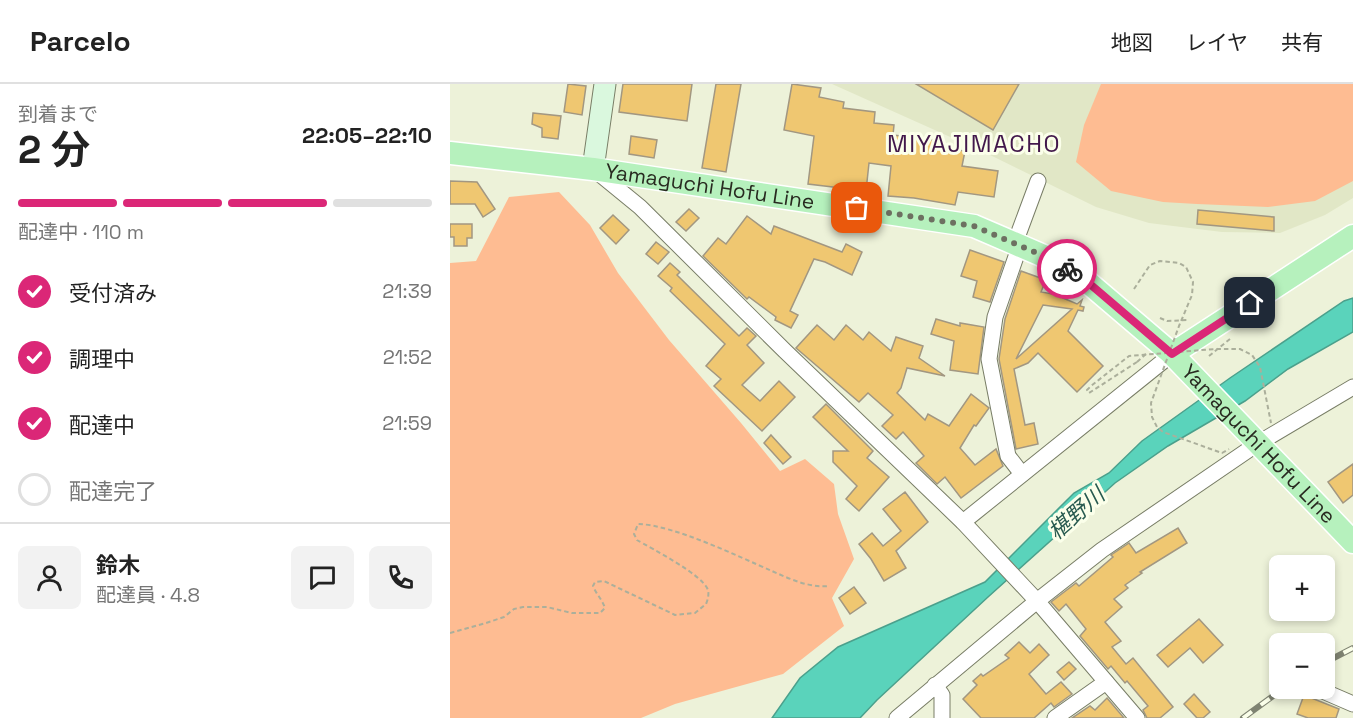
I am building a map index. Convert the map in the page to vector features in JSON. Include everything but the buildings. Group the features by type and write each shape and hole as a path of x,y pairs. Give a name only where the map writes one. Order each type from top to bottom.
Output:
{"main road":[{"name":"Yamaguchi Hofu Line","path":"450,153 593,169 974,226 1018,244 1053,260 1084,279 1171,353 1348,537"},
{"path":"1171,353 1353,236"}],"street":[{"path":"605,84 593,169 640,207 784,351 965,524 1034,598 1137,718"},
{"path":"1022,474 1008,456 989,359 995,317 1038,181"},
{"path":"965,524 1022,474 1171,353"},
{"path":"897,718 1034,598 1254,441 1353,387"},
{"path":"1055,718 1106,682"},
{"path":"935,686 942,695 942,718"},
{"path":"1335,696 1353,704"}],"path":[{"path":"1134,289 1150,265 1160,261 1179,263 1190,272 1193,282 1192,295 1151,403 1152,417 1157,427 1163,432 1222,453 1229,449"},
{"path":"1155,317 1167,321 1193,319"},
{"path":"1137,362 1089,393 1087,390 1129,356 1217,348 1240,349 1252,355 1260,367 1271,423"},
{"path":"450,633 486,623 514,609 548,607 572,613 600,613 605,608 593,586 595,582 604,581 675,615 695,613 706,604 709,594 706,586 673,560 637,540 634,534 638,524 650,525 695,539 788,579 820,587 829,586"}],"shaded area":[{"path":"832,84 1353,84 1353,198 1325,215 1280,233 1222,232 1149,223 1096,207 986,153"},
{"path":"1101,84 1353,84 1353,181 1315,201 1268,207 1163,202 1111,191 1076,162 1084,125"},
{"path":"559,192 590,225 618,273 669,340 780,471 805,459 834,484 838,514 854,559 832,598 844,626 783,674 675,704 641,718 450,718 450,263 476,261 509,197"}],"water":[{"name":"椹野川","path":"1353,298 1353,332 1288,369 1245,401 1168,446 1115,483 988,597 860,718 772,718 800,678 838,647 985,582 1074,493 1109,473 1142,441 1230,378 1344,301"}],"railway":[{"path":"1335,657 1353,648"},
{"path":"1243,718 1269,699"}],"way so far":[{"path":"857,208 974,226 1053,260 1067,269"}],"district":[{"name":"MIYAJIMACHO","path":"974,144"}],"route":[{"path":"1067,269 1084,279 1172,354 1250,303"}]}
